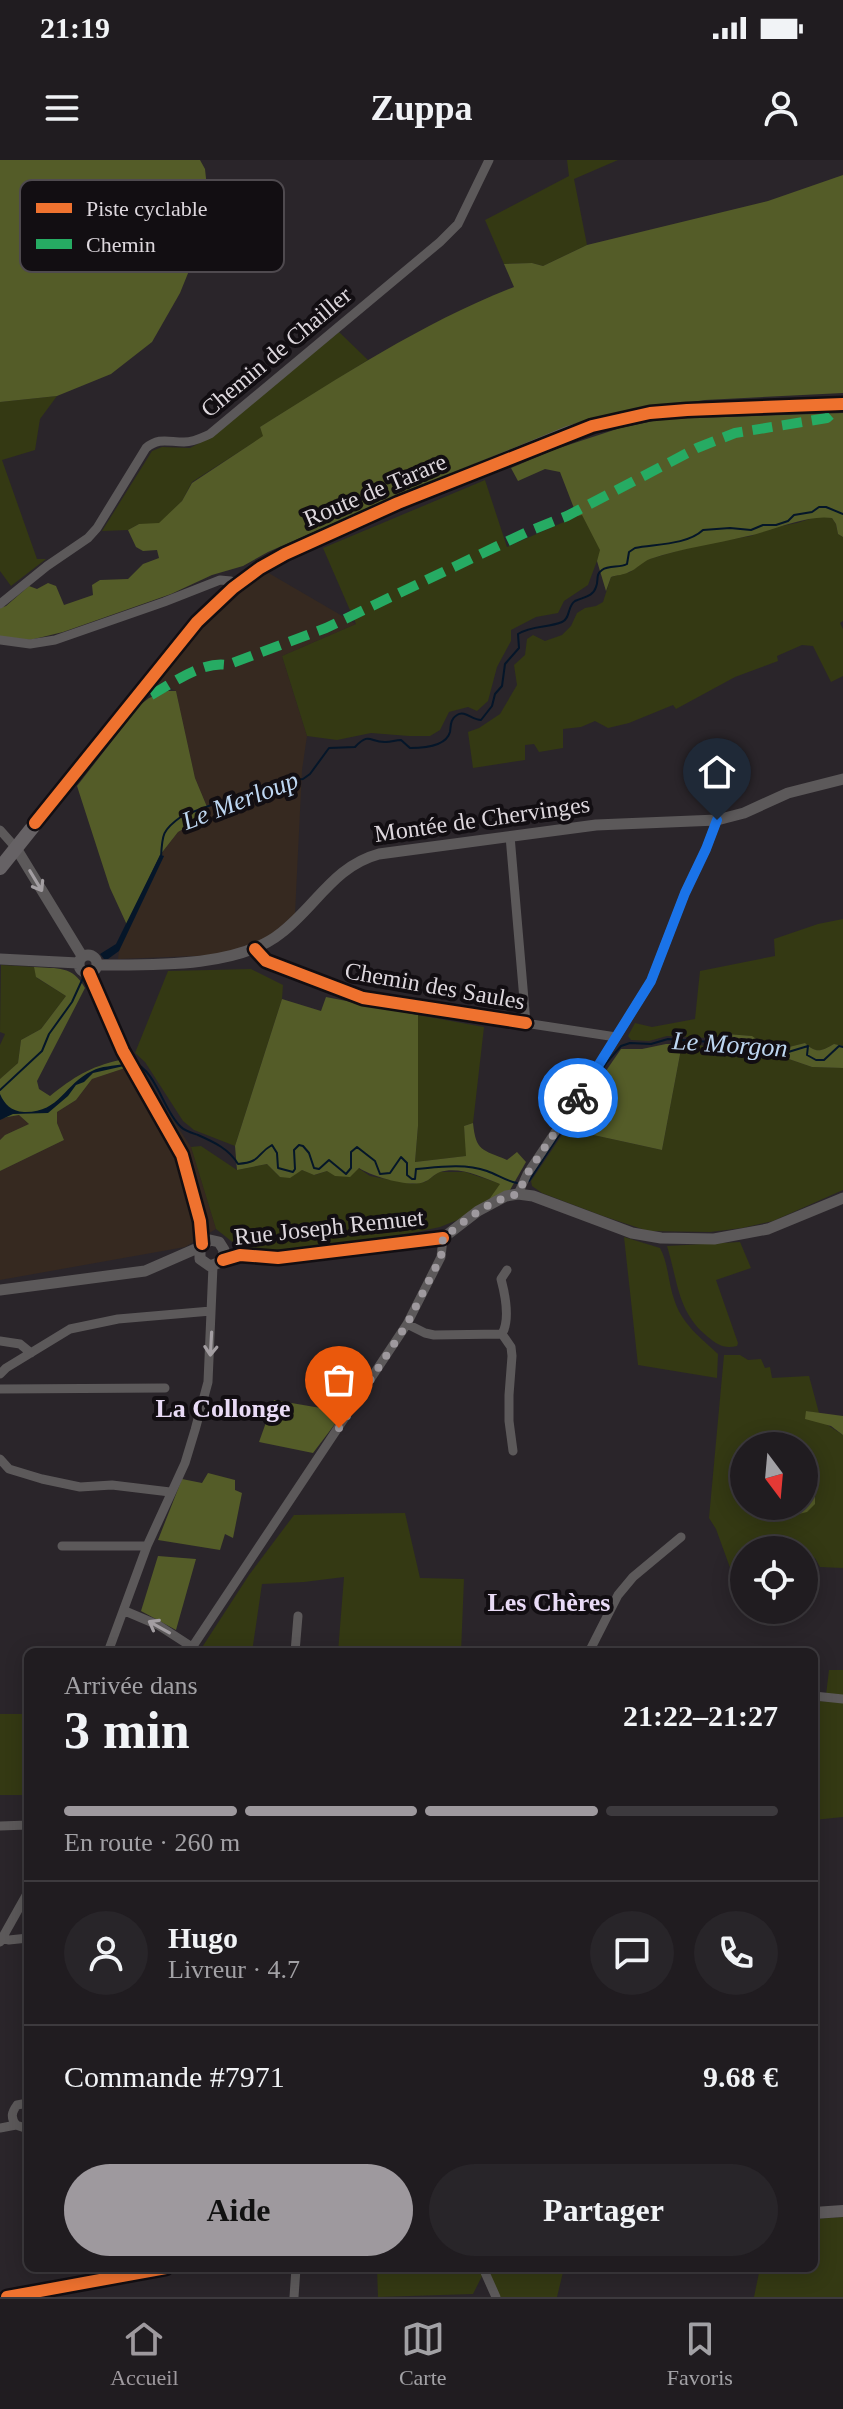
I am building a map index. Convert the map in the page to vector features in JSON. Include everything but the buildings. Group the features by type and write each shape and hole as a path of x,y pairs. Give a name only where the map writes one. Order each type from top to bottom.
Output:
{"main road":[{"name":"Route de Tarare","path":"0,868 197,622 236,586 285,554 398,503 592,426 650,413 843,404"},
{"path":"818,2213 843,2211"},
{"path":"7,2297 144,2272"}],"street":[{"name":"Chemin de Chailler","path":"0,604 88,538 146,448 158,441 189,442 210,434 440,242 458,224 489,160"},
{"path":"0,640 30,644 55,640 220,580 231,581 236,586"},
{"name":"Montée de Chervinges","path":"93,969 215,959 255,949 281,934 334,879 356,862 390,852 596,825 717,820 744,813 788,793 843,779"},
{"path":"717,820 651,981 527,1174 518,1194 533,1196 632,1233 661,1238 702,1239 745,1235 768,1229 843,1198"},
{"path":"0,830 16,848 56,915 80,960 82,972 93,969 123,1051 182,1155 200,1221 216,1255"},
{"path":"510,836 526,1023"},
{"name":"Chemin des Saules","path":"255,949 266,961 363,998 616,1037"},
{"path":"0,959 80,960"},
{"name":"Rue Joseph Remuet","path":"216,1255 278,1258 443,1238 478,1211 506,1196 518,1194"},
{"path":"200,1221 199,1255 216,1255"},
{"path":"191,1648 407,1324 441,1257 443,1238"},
{"path":"0,1290 145,1271 172,1261 210,1240 216,1255 208,1382 185,1463 147,1546 110,1648"},
{"path":"172,1261 216,1255"},
{"path":"502,1334 506,1328 501,1279 507,1270"},
{"path":"0,1374 70,1329 118,1319 211,1311"},
{"path":"407,1324 434,1335 502,1334"},
{"path":"502,1334 511,1347 512,1356 509,1395 513,1451"},
{"path":"0,1341 20,1344 31,1353"},
{"path":"0,1389 165,1388"},
{"path":"0,1459 9,1469 80,1487 112,1485 170,1492"},
{"path":"591,1648 618,1595 633,1577 681,1537"},
{"path":"62,1546 147,1546"},
{"path":"125,1611 158,1625 187,1648"},
{"path":"295,1648 298,1616"},
{"path":"818,1696 843,1699"},
{"path":"0,1826 24,1825"},
{"path":"24,1899 1,1939 24,1938"},
{"path":"16,2125 12,2112 17,2105 24,2104"},
{"path":"0,2128 16,2125 24,2128"},
{"path":"294,2297 296,2272"},
{"path":"485,2272 496,2297"}],"shaded area":[{"path":"260,568 356,624 282,656 307,736 302,770 295,914 277,932 253,947 221,955 118,959 164,856 160,855 178,832 210,814 195,778 176,691 150,680"},
{"path":"136,1064 191,1147 216,1229 185,1247 0,1280 0,1171 64,1140 57,1123 57,1112 76,1100 92,1079"},
{"path":"0,1115 2,1118 19,1115 29,1124 0,1140"}],"green space":[{"path":"0,160 200,160 206,180 20,180 20,272 188,272 152,342 111,374 57,396 0,402"},
{"path":"567,160 618,160 574,179 587,245 543,266 532,263 504,264 485,220 569,176"},
{"path":"843,175 843,393 705,400 622,412 570,427 389,499 243,566 212,575 171,594 63,632 30,640 0,637 0,608 29,586 37,589 48,583 56,586 64,605 93,595 92,585 100,580 128,579 143,564 159,558 157,550 143,551 136,547 128,530 139,524 159,523 182,501 192,483 263,436 260,427 416,333 514,287 504,264 532,263 543,266 587,245 768,201"},
{"path":"339,332 368,360 260,427 264,436 192,482 182,501 159,524 139,524 128,530 102,531 152,451 162,447 190,448 209,438"},
{"path":"57,396 40,419 35,450 2,460 37,559 46,559 11,586 0,571 0,402"},
{"path":"843,413 843,537 838,534 832,518 801,521 650,559 627,573 611,577 606,591 597,561 600,550 582,515 577,516 560,472 545,469 518,481 511,468 553,450 620,428 663,419"},
{"path":"485,480 507,547 582,514 601,550 588,585 564,601 558,613 536,617 511,630 511,641 497,667 488,701 477,711 468,707 449,712 440,730 430,736 371,733 337,740 307,736 282,656 356,624 323,548"},
{"path":"819,516 832,518 838,534 843,537 843,621 840,623 843,629 843,676 831,682 813,646 802,645 777,656 778,661 735,677 676,709 673,705 608,728 595,721 581,727 563,729 563,748 539,752 534,744 525,745 525,760 473,768 468,732 500,714 517,685 514,665 525,655 527,639 533,635 545,641 562,635 577,613 603,602 611,577 630,572 646,560 701,544 751,536"},
{"path":"168,691 176,691 195,778 210,814 178,832 160,855 127,925 110,888 77,786 140,705"},
{"path":"843,919 843,1046 834,1044 816,1050 805,1043 777,1050 751,1036 667,1036 649,1041 631,1040 628,1036 635,1023 652,1027 695,1019 700,971 775,956 774,939"},
{"path":"1,965 34,967 37,978 66,996 41,1029 21,1040 18,1063 0,1079 0,1045 5,1034 0,1032"},
{"path":"34,967 69,972 85,988 37,1081 39,1089 50,1096 99,1066 120,1060 125,1068 92,1079 76,1100 57,1112 57,1123 64,1140 0,1171 0,1140 29,1124 19,1115 2,1118 0,1115 0,1079 18,1063 21,1040 41,1029 66,996 36,977"},
{"path":"251,969 283,985 282,999 235,1146 194,1130 183,1121 145,1062 135,1053 168,971"},
{"path":"326,997 418,1015 415,1162 466,1156 464,1126 473,1123 478,1145 486,1151 507,1160 517,1152 526,1162 510,1190 488,1201 500,1184 455,1170 440,1172 424,1182 410,1183 381,1178 359,1168 350,1177 335,1176 327,1171 314,1175 302,1170 290,1178 280,1177 267,1164 237,1170 235,1146 282,999 321,1011"},
{"path":"418,1015 484,1027 473,1123 464,1126 467,1156 415,1162"},
{"path":"727,1034 752,1036 777,1050 805,1043 816,1050 834,1044 843,1046 843,1068 812,1067 783,1057 742,1049 728,1052 704,1046 709,1038"},
{"path":"682,1044 728,1052 742,1049 783,1057 812,1067 843,1068 843,1190 773,1221 710,1232 648,1231 542,1193 532,1186 531,1181 566,1129 662,1150"},
{"path":"682,1044 662,1150 566,1129 621,1049"},
{"path":"201,1146 237,1170 267,1164 280,1177 302,1170 315,1175 358,1168 370,1176 412,1184 425,1182 439,1172 465,1172 501,1184 488,1201 465,1217 440,1227 327,1246 262,1251 240,1248 216,1229 191,1147"},
{"path":"624,1237 660,1248 678,1310 693,1331 718,1354 717,1378 638,1365"},
{"path":"740,1242 751,1268 716,1280 738,1343 737,1346 725,1347 708,1337 690,1317 680,1295 667,1246"},
{"path":"724,1355 761,1359 765,1368 770,1367 772,1378 809,1376 819,1413 806,1411 843,1435 843,1568 820,1567 818,1536 730,1536 730,1568 709,1518"},
{"path":"274,1400 344,1412 313,1453 259,1442"},
{"path":"806,1411 843,1416 843,1435 831,1426 805,1419"},
{"path":"208,1473 235,1480 235,1490 242,1493 233,1538 225,1534 220,1550 158,1540 182,1479 202,1483"},
{"path":"405,1513 420,1578 464,1579 461,1648 338,1648 344,1577 262,1584 253,1648 202,1648 249,1575 294,1515"},
{"path":"158,1556 196,1559 176,1630 141,1611"},
{"path":"829,1670 843,1670 843,1696 826,1695"},
{"path":"818,1701 843,1702 843,1817 818,1820"},
{"path":"0,1714 24,1714 24,1795 0,1795"},
{"path":"843,2217 843,2297 754,2297 759,2272 818,2272 818,2219"},
{"path":"377,2272 483,2274 473,2294 378,2297"},
{"path":"487,2272 563,2272 557,2297 499,2297"}],"water":[{"path":"160,855 164,856 119,951 104,959 100,954 116,944"},
{"path":"123,1064 93,1073 48,1113 13,1114 0,1120 0,1094 12,1109 36,1111 54,1103 92,1071"}],"waterway":[{"name":"Le Merloup","path":"161,858 164,834 182,816 270,783 303,779 329,748 355,747 367,739 381,742 401,740 410,748 427,747 439,744 448,737 457,715 481,720 502,686 505,664 519,648 518,634 565,620 573,603 595,590 600,572 605,568 627,564 629,552 635,548 688,539 703,530 751,530 763,525 776,525 819,507 843,514"},
{"name":"Le Merloup","path":"0,1090 42,1051 83,978"},
{"name":"Le Morgon","path":"529,1181 607,1062 621,1046 651,1044 668,1039 725,1043 747,1040 785,1053 808,1046 807,1055 816,1060 824,1060 839,1046 843,1047"},
{"name":"Le Morgon","path":"133,1062 154,1082 181,1127 221,1146 238,1164 255,1159 272,1145 277,1153 278,1168 293,1172 294,1150 299,1145 309,1153 314,1168 319,1169 329,1160 346,1174 351,1168 351,1152 357,1147 375,1161 380,1174 390,1173 401,1157 407,1163 407,1175 412,1179 415,1179 416,1169 460,1166 487,1171 517,1183"}],"marked path":[{"path":"151,695 208,666 227,665 326,628 567,516 697,448 735,433 827,418 843,404"}],"cycle path":[{"path":"35,823 197,622 233,588 285,554 398,503 592,426 650,413 843,404"},
{"path":"255,949 266,961 363,998 526,1023"},
{"path":"89,973 123,1051 182,1155 200,1221 202,1244"},
{"path":"223,1260 240,1255 278,1258 443,1238"},
{"path":"7,2297 144,2272"}],"way so far":[{"path":"339,1428 407,1324 441,1257 443,1238 478,1211 506,1196 518,1194 527,1174 578,1098"}],"district":[{"name":"La Collonge","path":"223,1408"},
{"name":"Les Chères","path":"549,1602"}],"route":[{"path":"578,1098 651,981 717,820"}]}
